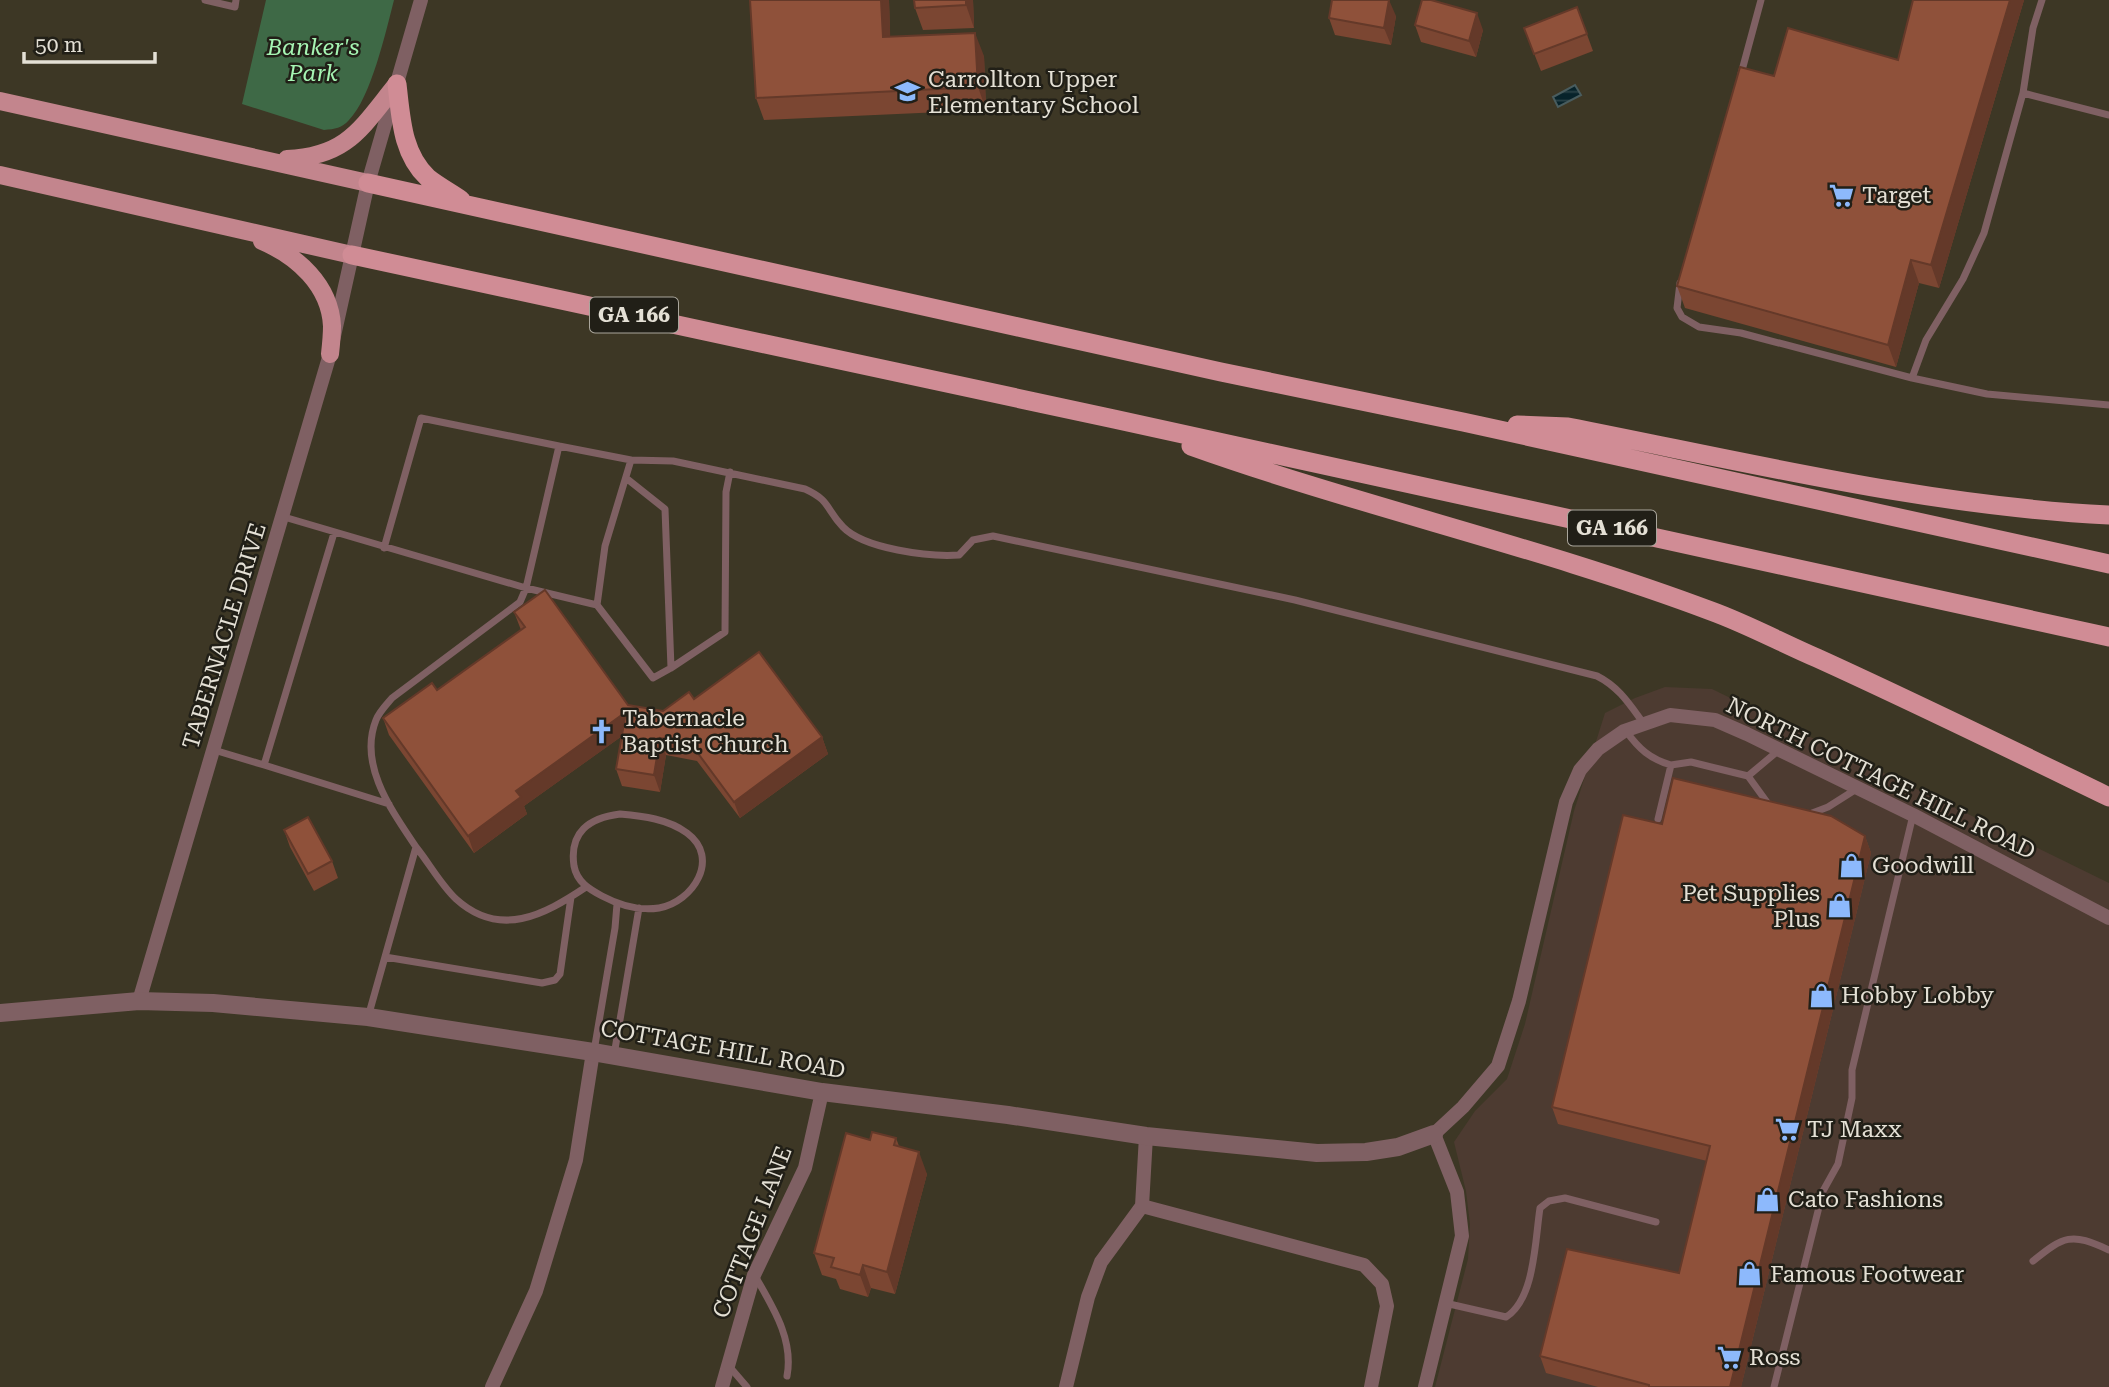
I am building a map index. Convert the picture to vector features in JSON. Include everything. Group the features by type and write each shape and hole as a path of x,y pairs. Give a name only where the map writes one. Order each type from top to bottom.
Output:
{"highway":[{"path":"397,84 408,150 416,164 429,179 474,208"},
{"path":"368,183 1221,372 1463,422 2109,564"},
{"name":"GA 166","path":"352,254 2109,637"},
{"path":"1115,419 1223,458 1474,533 1713,611 1913,701 2109,797"},
{"path":"1463,422 1568,427 1898,491 2040,512 2109,515"}],"main road":[{"path":"254,158 303,158 338,148 361,128 397,84"},
{"path":"0,101 368,183"},
{"path":"0,176 352,254"},
{"path":"199,220 265,242 302,265 318,284 327,304 332,326 330,354"}],"street":[{"name":"TABERNACLE DRIVE","path":"139,1001 330,354 368,183 421,0"},
{"name":"NORTH COTTAGE HILL ROAD","path":"1434,1134 1464,1107 1499,1066 1519,1001 1566,802 1580,770 1598,749 1626,730 1670,715 1715,720 1780,750 1913,815 2109,918"},
{"name":"COTTAGE HILL ROAD","path":"0,1013 139,1001 213,1003 368,1017 593,1052 822,1092 1146,1136 1339,1154 1398,1147 1434,1134"},
{"path":"492,1387 536,1291 576,1160 593,1052"},
{"name":"COTTAGE LANE","path":"722,1387 754,1275 805,1168 822,1092"},
{"path":"1425,1387 1462,1236 1457,1192 1434,1134"},
{"path":"1066,1387 1088,1297 1101,1262 1142,1206 1146,1136"},
{"path":"1142,1206 1364,1265 1382,1283 1387,1306 1371,1387"}],"lane":[{"path":"205,0 234,7 236,0"},
{"path":"1740,80 1761,0"},
{"path":"1912,378 1926,340 1962,279 1984,233 2022,93 2033,27 2042,0"},
{"path":"2022,93 2109,115"},
{"path":"1681,279 1677,308 1682,317 1699,327 1741,333 1912,378 1987,394 2109,405"},
{"path":"384,548 421,418 631,460 673,461 805,489 822,496 844,528 872,544 942,556 959,555 973,540 993,536 1295,600 1597,676 1620,691 1644,724"},
{"path":"559,446 526,588 520,602 391,698 376,718 369,746 381,789 389,804 416,847 455,898 486,918 507,921 533,917 558,907 586,887"},
{"path":"597,605 605,546 631,460"},
{"path":"284,517 526,588 597,605 653,678 726,632 726,492 730,472"},
{"path":"626,478 665,509 671,668"},
{"path":"264,765 334,533"},
{"path":"1626,730 1639,750 1656,761 1671,765 1691,762 1748,776 1762,799 1770,807 1780,809"},
{"path":"214,750 389,804"},
{"path":"1748,776 1780,750"},
{"path":"1658,819 1671,765"},
{"path":"1801,815 1812,815 1858,788"},
{"path":"620,814 659,820 687,833 696,842 701,851 702,865 692,891 659,908 617,904 586,887 575,873 574,845 588,824 604,816 620,814"},
{"path":"1774,1387 1824,1191 1838,1164 1852,1098 1852,1070 1913,815"},
{"path":"368,1017 416,847"},
{"path":"385,957 542,983 555,981 560,974 571,897"},
{"path":"593,1052 617,904"},
{"path":"614,1056 639,908"},
{"path":"1444,1303 1506,1317 1515,1311 1529,1281 1541,1208 1549,1201 1565,1198 1656,1222"},
{"path":"2033,1261 2059,1241 2070,1237 2109,1250"},
{"path":"754,1275 782,1324 789,1366 787,1376"},
{"path":"727,1365 747,1387"}],"shaded area":[{"path":"1665,687 1712,689 2109,883 2109,1387 1435,1387 1468,1259 1470,1224 1466,1191 1454,1142 1475,1111 1507,1079 1525,1024 1574,811 1605,713"}],"green space":[{"name":"Banker's Park","path":"266,0 394,0 371,81 357,110 344,125 324,130 242,104"}],"water":[{"path":"1575,85 1581,95 1558,107 1553,97"}],"building":[{"path":"750,0 881,0 883,37 975,33 978,87 756,98"},
{"path":"914,0 966,0 966,5 915,8"},
{"path":"1332,0 1389,0 1384,28 1329,18"},
{"path":"1422,0 1477,13 1469,41 1415,25"},
{"name":"Target","path":"1913,0 2010,0 1931,265 1911,260 1888,345 1677,286 1740,67 1774,76 1788,28 1898,60"},
{"path":"1577,7 1587,34 1534,54 1524,28"},
{"name":"Tabernacle Baptist Church","path":"545,590 628,705 663,711 689,692 694,699 759,652 822,737 734,802 691,744 660,738 654,775 616,769 626,712 516,791 521,797 468,836 383,718 432,683 437,690 525,627 514,612"},
{"path":"1673,778 1831,816 1865,836 1730,1387 1649,1387 1540,1356 1567,1249 1679,1273 1710,1146 1552,1107 1623,815 1662,824"},
{"path":"308,817 332,861 308,874 284,830"},
{"path":"872,1132 896,1138 894,1145 919,1152 887,1272 863,1265 860,1275 831,1267 834,1258 814,1253 846,1133 870,1140"}],"place":[{"name":"Carrollton Upper Elementary School","path":"908,92"},
{"name":"Target","path":"1842,195"},
{"name":"Tabernacle Baptist Church","path":"602,731"},
{"name":"Goodwill","path":"1852,865"},
{"name":"Pet Supplies Plus","path":"1840,906"},
{"name":"Hobby Lobby","path":"1821,995"},
{"name":"TJ Maxx","path":"1787,1129"},
{"name":"Cato Fashions","path":"1768,1199"},
{"name":"Famous Footwear","path":"1750,1274"},
{"name":"Ross","path":"1729,1357"}]}
